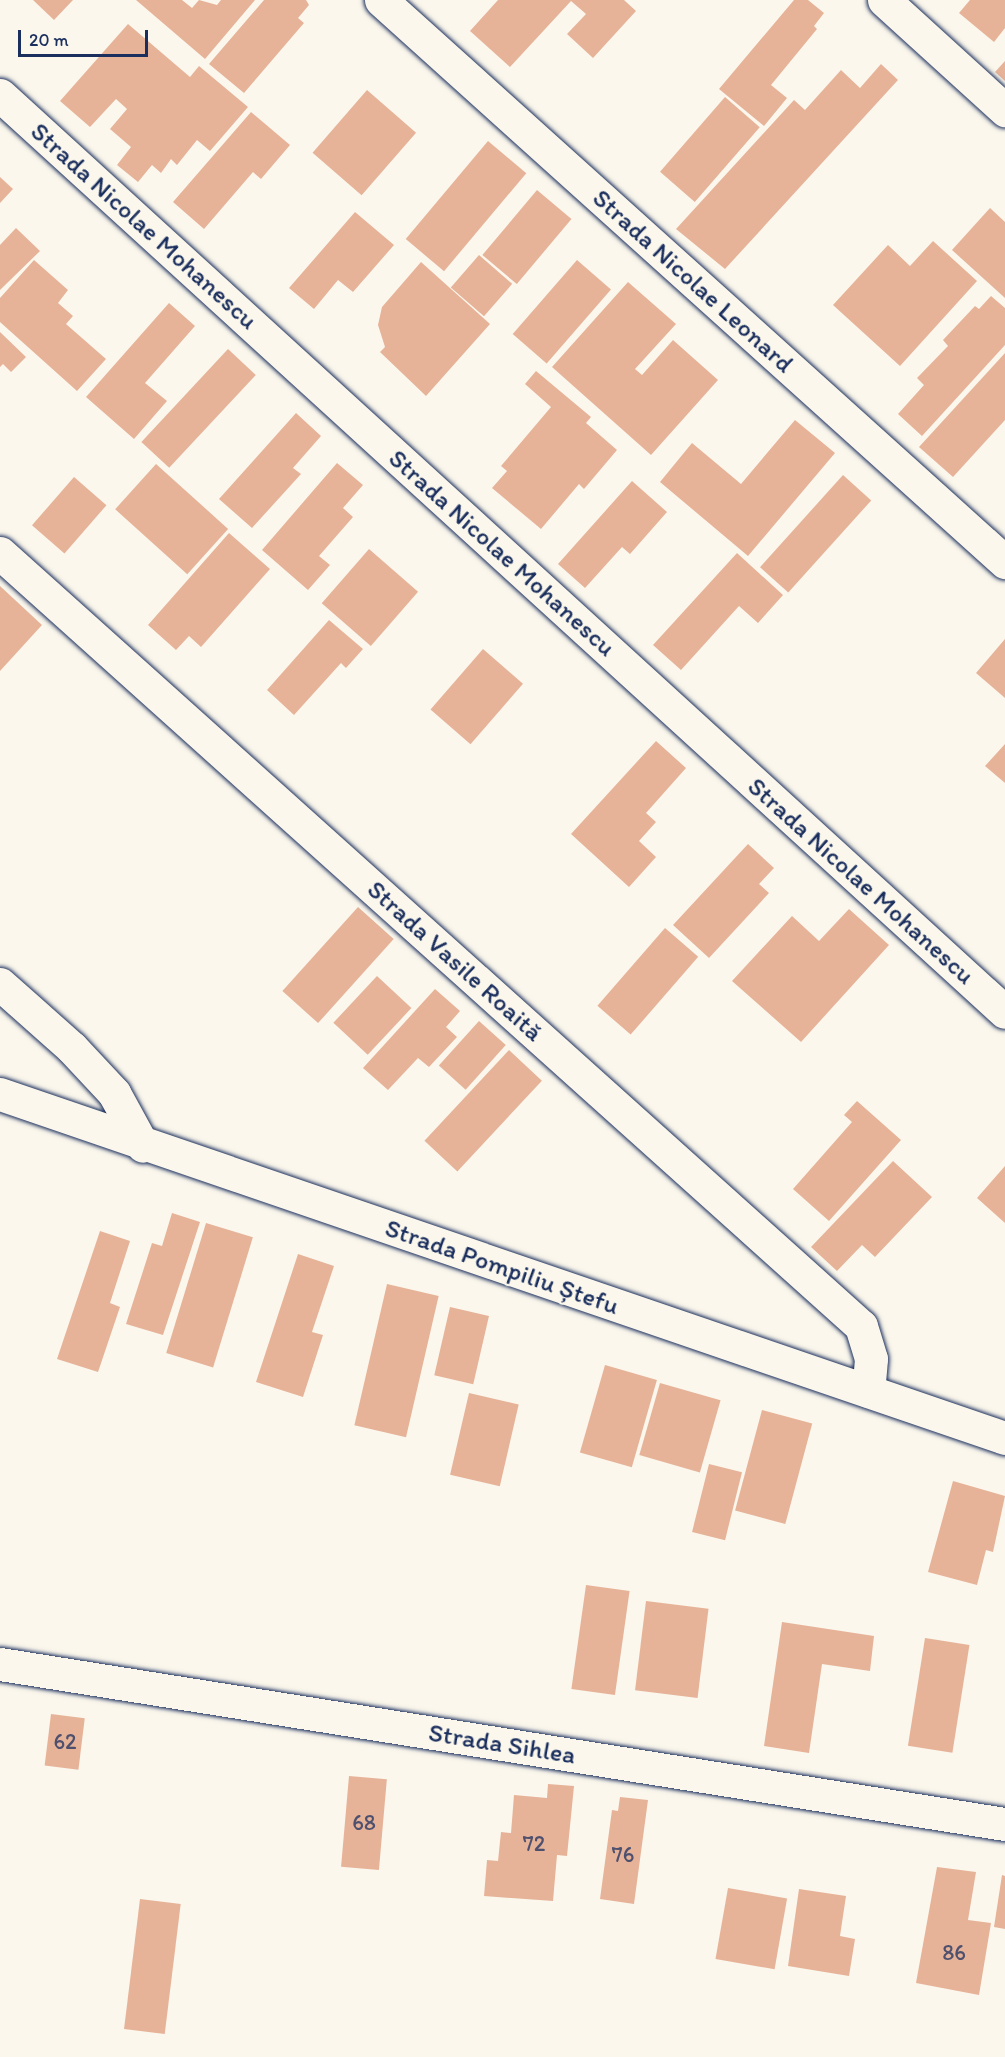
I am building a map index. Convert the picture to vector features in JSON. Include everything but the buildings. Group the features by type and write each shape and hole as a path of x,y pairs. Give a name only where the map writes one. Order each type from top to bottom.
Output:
{"street":[{"name":"Strada Nicolae Leonard","path":"381,0 1005,562"},
{"path":"884,0 1005,111"},
{"name":"Strada Nicolae Mohanescu","path":"0,95 1005,1012"},
{"name":"Strada Vasile Roaită","path":"0,553 861,1326 871,1359 868,1391"},
{"path":"0,984 72,1048 114,1093 143,1146"},
{"name":"Strada Pompiliu Ștefu","path":"0,1094 143,1146 1005,1438"},
{"name":"Strada Sihlea","path":"0,1665 1005,1824"}]}
